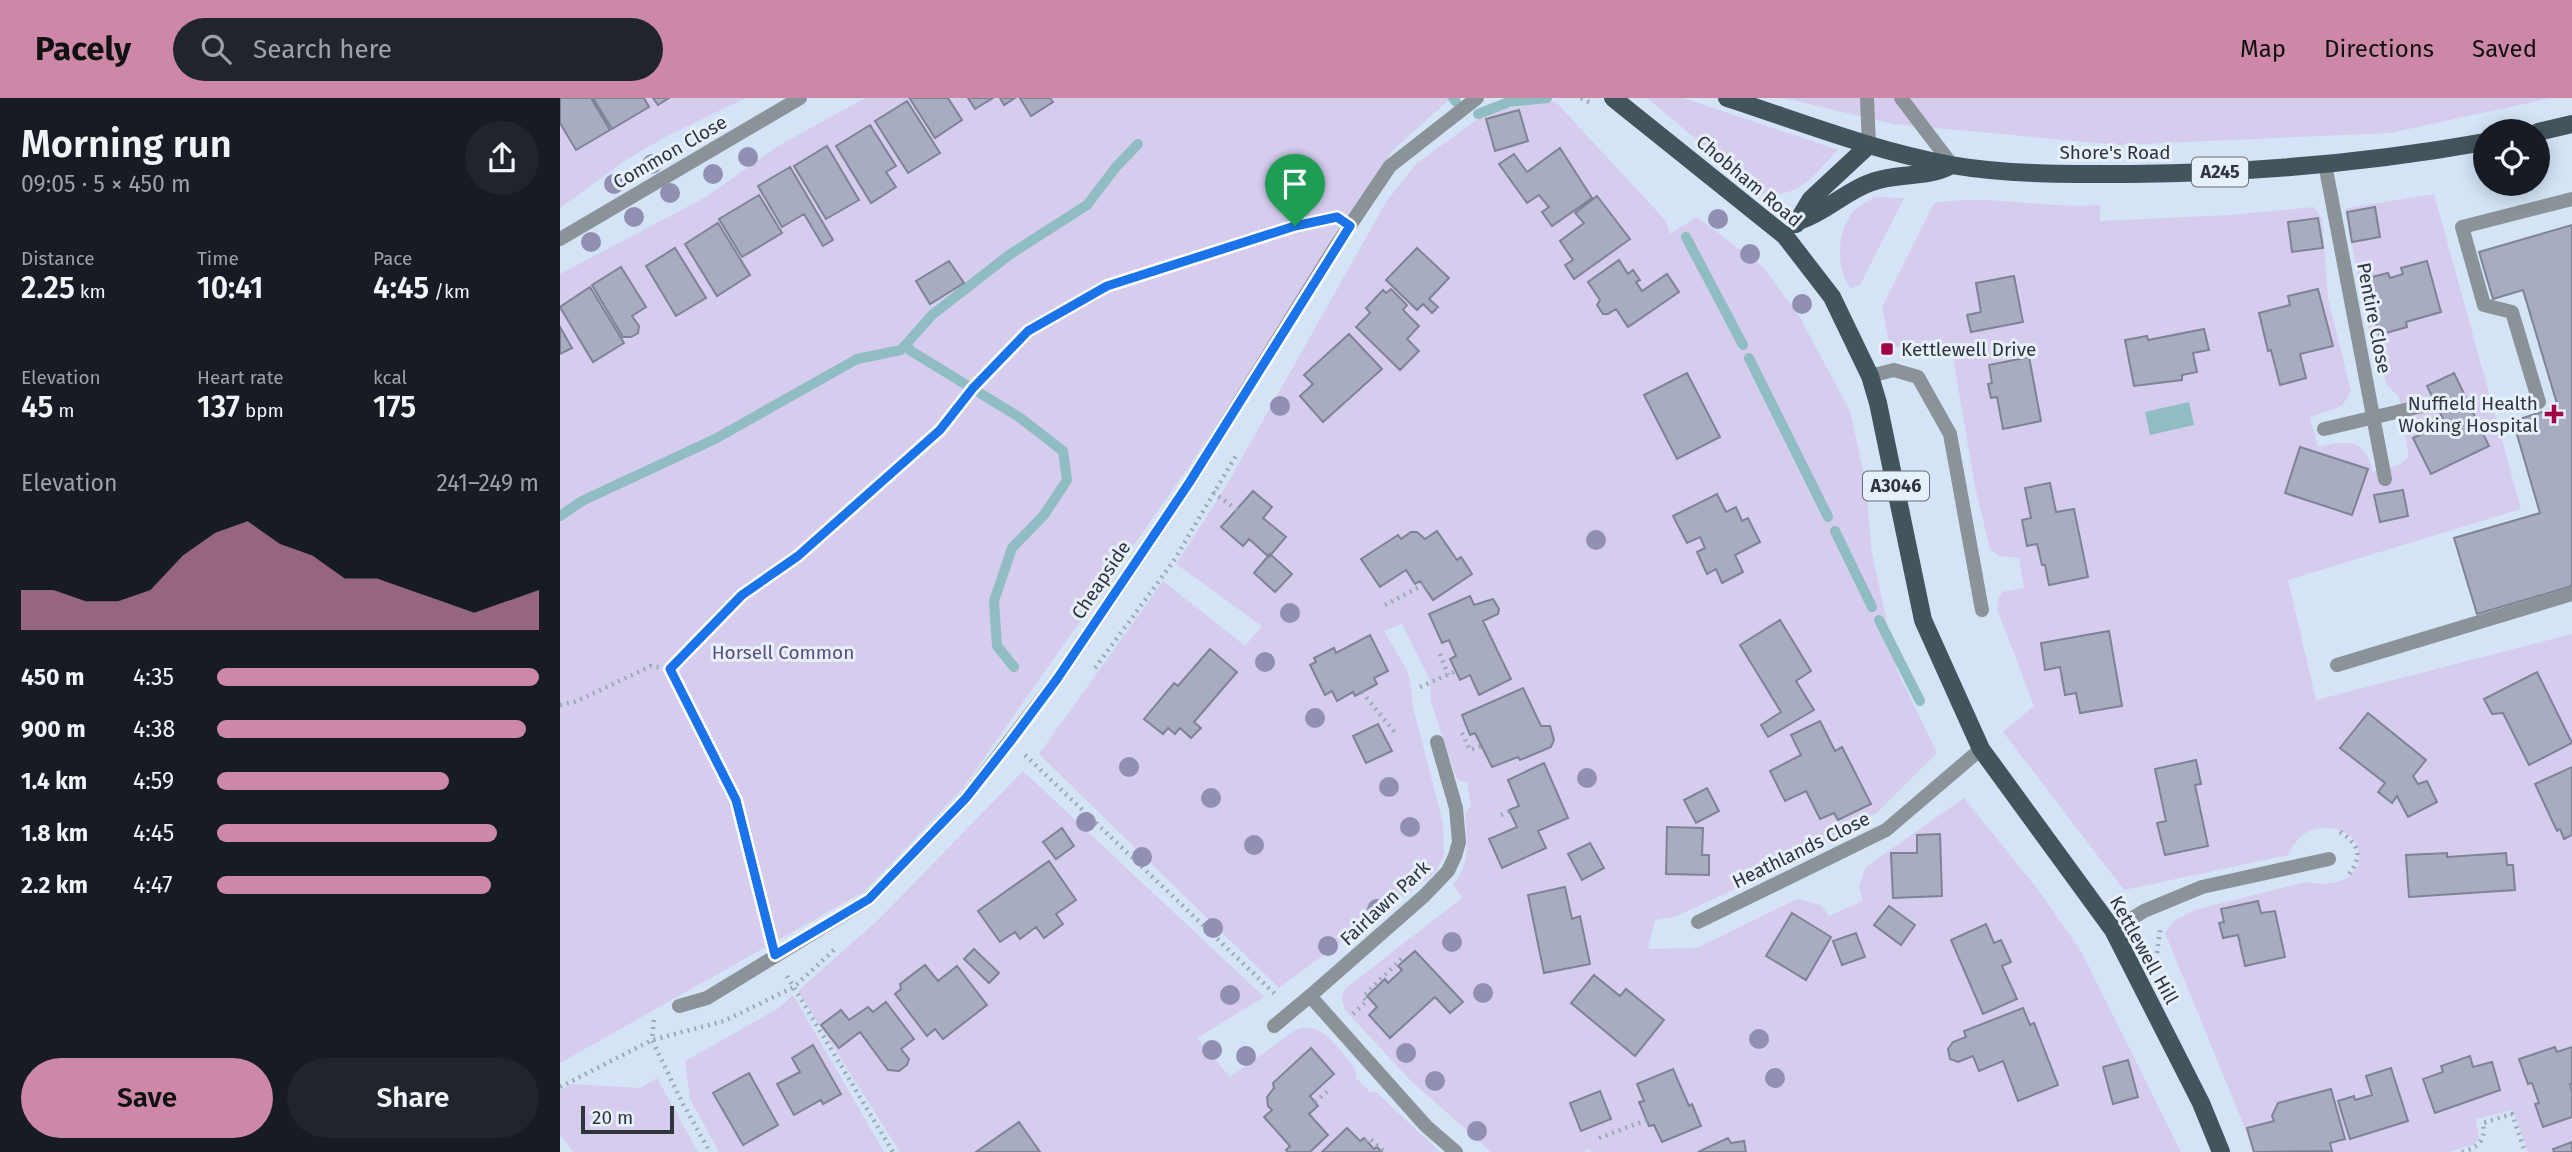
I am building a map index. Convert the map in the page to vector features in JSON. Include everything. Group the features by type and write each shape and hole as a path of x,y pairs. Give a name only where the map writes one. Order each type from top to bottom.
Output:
{"main road":[{"name":"Chobham Road","path":"1614,98 1785,236 1832,297 1870,376 1894,472 1923,620 1981,749"},
{"name":"Shore's Road","path":"1727,98 1869,145 1952,165 2075,174 2247,172 2404,156 2473,144"},
{"path":"2550,129 2572,124"},
{"name":"Shore's Road","path":"1785,236 1799,221 1811,199 1869,145"},
{"name":"Shore's Road","path":"1799,221 1818,215 1843,196 1872,181 1942,170 1952,165"},
{"name":"Kettlewell Hill","path":"1981,749 2113,930 2201,1103 2221,1152"}],"street":[{"name":"Common Close","path":"560,239 800,98"},
{"name":"Cheapside","path":"679,1006 707,998 869,899 966,798 1057,679 1193,477 1390,166 1477,98"},
{"path":"1867,98 1869,145"},
{"path":"1901,98 1952,165"},
{"name":"Pentire Close","path":"2325,164 2385,479"},
{"path":"2539,402 2512,312 2484,305 2462,227 2572,199"},
{"path":"1870,376 1894,370 1918,377 1950,434 1982,610"},
{"path":"2324,429 2422,406"},
{"path":"2337,664 2572,594"},
{"name":"Fairlawn Park","path":"1274,1026 1424,896 1448,871 1459,842 1456,807 1437,742"},
{"name":"Heathlands Close","path":"1698,922 1886,830 1981,749"},
{"path":"2113,930 2144,911 2202,887 2329,859"},
{"path":"1310,996 1426,1126 1456,1152"}],"path":[{"path":"670,669 742,595 798,556 940,430 973,388 1028,331 1107,286 1295,226 1337,217 1350,226"},
{"path":"1193,477 1237,510"},
{"path":"1385,605 1423,585"},
{"path":"1440,654 1448,675"},
{"path":"560,705 576,701 651,666 670,669"},
{"path":"670,669 736,800 775,955 893,1152"},
{"path":"1420,687 1456,671"},
{"path":"1362,692 1396,734"},
{"path":"1461,733 1469,750 1481,746"},
{"path":"1010,742 1292,1012"},
{"path":"1501,815 1510,811"},
{"path":"1347,1019 1367,1001 1363,997 1404,956"},
{"path":"654,1020 652,1040 710,1152"},
{"path":"1315,1102 1329,1090"},
{"path":"2462,1152 2479,1144 2484,1137 2483,1122 2512,1114 2525,1152"},
{"path":"1599,1138 1647,1120"},
{"path":"1366,1141 1369,1138 1385,1152"}],"green space":[{"path":"560,98 746,98 667,136 626,160 560,208"},
{"name":"Horsell Common","path":"865,98 1451,98 1392,151 1188,468 963,788 865,891 560,1063 560,274 704,198 780,145"},
{"path":"1647,98 1683,98 1838,150 1813,177 1797,189 1762,194"},
{"path":"1784,98 2551,98 2390,133 2119,145 1893,124"},
{"path":"1555,101 1666,221 1670,234 1697,217 1764,268 1799,316 1850,411 1866,484 1871,548 1897,670 1937,753 1878,812 1784,867 1674,917 1655,920 1648,949 1697,948 1797,899 1821,905 1829,916 1863,901 1859,886 1866,867 1964,798 2042,895 2082,953 2181,1152 1591,1152 1589,1148 1586,1152 1491,1152 1410,1080 1345,1010 1342,1001 1346,988 1462,898 1453,884 1463,869 1465,860 1465,813 1471,806 1467,782 1456,777 1431,702 1430,680 1402,624 1384,631 1410,680 1413,707 1443,823 1444,856 1436,871 1420,884 1279,988 1039,754 1163,581 1245,646 1262,626 1176,564 1225,488 1386,202 1416,164 1479,118 1500,110"},
{"path":"2434,194 2521,509 2288,580 2316,700 2572,634 2572,1152 2528,1152 2513,1110 2476,1119 2479,1138 2475,1144 2449,1152 2252,1152 2245,1128 2165,933 2175,920 2195,910 2306,882 2329,883 2345,879 2355,870 2359,860 2358,848 2352,838 2341,831 2325,828 2312,830 2294,844 2288,855 2124,890 2003,732 2034,706 1997,609 2002,592 2024,588 2019,558 1999,556 1990,549 1975,487 1953,357 1925,347 1890,347 1882,307 1934,203 1976,200 2100,205 2100,221 2229,215 2314,207 2322,219 2328,298 2351,391 2342,406 2310,417 2318,447 2338,443 2354,444 2365,453 2373,472 2399,465 2409,457 2399,397 2387,385 2368,326 2345,210"},
{"path":"1875,197 1904,198 1860,285 1851,289 1842,270 1841,237 1849,217"},
{"path":"1023,771 1264,997 1197,1038 1230,1077 1294,1031 1313,1028 1335,1044 1353,1066 1356,1078 1370,1092 1376,1092 1440,1152 900,1152 798,991 879,919"},
{"path":"793,995 884,1152 719,1152 690,1099 685,1061 779,1008"},
{"path":"657,1078 698,1152 573,1152 560,1134 560,1091 572,1084 640,1088"}],"shaded area":[{"path":"2189,402 2194,425 2150,435 2145,412"}],"building":[{"path":"560,98 591,98 610,130 576,150 560,123"},
{"path":"593,98 644,98 649,107 612,129"},
{"path":"653,98 669,98 658,105"},
{"path":"948,98 962,120 935,138 910,99"},
{"path":"968,98 993,98 975,109"},
{"path":"1000,98 1015,98 1004,105"},
{"path":"1020,98 1050,98 1053,102 1031,116"},
{"path":"907,101 940,153 908,173 875,121"},
{"path":"1519,110 1528,141 1495,151 1486,119"},
{"path":"870,125 896,166 886,172 896,187 871,203 836,146"},
{"path":"827,146 859,200 826,219 794,166"},
{"path":"1560,148 1592,198 1552,226 1542,212 1549,207 1539,195 1527,203 1499,164 1514,154 1527,172"},
{"path":"790,167 833,240 823,246 804,214 782,227 758,186"},
{"path":"759,195 782,233 742,257 719,219"},
{"path":"1597,196 1630,239 1574,279 1565,265 1573,260 1560,241 1584,223 1575,213"},
{"path":"2375,207 2380,237 2352,242 2347,212"},
{"path":"2318,218 2323,248 2292,252 2288,222"},
{"path":"718,223 750,275 717,296 685,244"},
{"name":"Nuffield Health Woking Hospital","path":"2572,225 2572,586 2477,614 2454,538 2540,513 2513,421 2558,407 2523,290 2493,299 2479,252"},
{"path":"675,248 706,298 676,316 646,266"},
{"path":"1417,248 1449,278 1429,299 1438,307 1432,313 1423,304 1417,310 1386,280"},
{"path":"1619,260 1628,274 1633,270 1640,280 1636,282 1642,291 1667,274 1679,292 1628,327 1616,309 1603,314 1597,305 1600,300 1588,282"},
{"path":"949,261 964,283 930,304 916,281"},
{"path":"2427,261 2441,312 2406,322 2407,327 2379,335 2364,279 2388,273 2390,278 2403,274 2401,268"},
{"path":"621,267 646,307 632,316 639,326 638,333 631,337 623,337 592,285"},
{"path":"2014,276 2023,322 1971,332 1967,315 1981,312 1976,283"},
{"path":"590,287 624,343 593,362 560,307"},
{"path":"1391,289 1407,305 1403,310 1419,326 1407,339 1419,351 1400,370 1356,327 1370,313 1366,308 1383,290 1386,293"},
{"path":"2318,289 2333,346 2300,354 2306,378 2280,385 2259,313 2290,305 2288,296"},
{"path":"560,327 572,348 560,354"},
{"path":"2204,329 2209,350 2193,353 2197,372 2182,375 2182,380 2134,386 2125,340 2147,336 2148,340"},
{"path":"1349,334 1382,369 1323,422 1300,396 1313,384 1304,375"},
{"path":"2029,357 2041,421 2003,429 1997,397 1991,398 1988,384 1992,383 1989,365"},
{"path":"1687,373 1720,437 1677,459 1644,395"},
{"path":"2454,373 2489,446 2431,474 2413,438 2445,423 2427,386"},
{"path":"2300,447 2368,469 2352,515 2285,493"},
{"path":"2050,483 2056,512 2074,509 2088,577 2049,585 2037,544 2027,546 2022,520 2031,518 2025,488"},
{"path":"2403,490 2408,516 2380,522 2374,495"},
{"path":"1253,491 1272,507 1263,518 1286,537 1269,557 1249,539 1243,546 1221,527"},
{"path":"1717,494 1726,512 1736,507 1742,521 1748,518 1760,542 1735,555 1743,572 1722,583 1716,569 1707,574 1697,552 1705,548 1700,537 1687,543 1673,516"},
{"path":"1437,531 1457,560 1461,557 1472,574 1433,600 1420,581 1415,584 1406,570 1380,587 1361,559 1398,535 1401,539 1411,532 1417,532 1425,539"},
{"path":"1270,554 1292,574 1275,592 1254,573"},
{"path":"1470,596 1474,605 1493,599 1499,609 1498,614 1483,621 1511,679 1479,695 1470,675 1460,680 1450,659 1456,656 1449,640 1442,643 1429,614"},
{"path":"1780,620 1811,671 1796,681 1814,710 1768,737 1761,725 1781,712 1740,645"},
{"path":"2109,631 2122,706 2080,713 2076,693 2065,695 2060,667 2045,670 2041,643"},
{"path":"1370,635 1388,671 1374,678 1377,684 1355,696 1353,692 1337,701 1332,691 1325,695 1310,665 1316,662 1314,658 1334,648 1336,653"},
{"path":"1210,649 1237,672 1194,722 1201,728 1191,738 1180,728 1175,734 1168,728 1163,734 1144,719 1174,683 1178,686"},
{"path":"2537,672 2572,743 2529,765 2503,713 2492,714 2484,699"},
{"path":"1523,688 1541,726 1550,726 1554,740 1551,747 1520,760 1518,757 1492,767 1475,733 1470,735 1462,715"},
{"path":"2368,713 2426,760 2413,776 2418,784 2427,781 2437,802 2408,817 2397,796 2392,803 2378,792 2385,783 2340,748"},
{"path":"1820,721 1835,751 1842,747 1871,804 1838,820 1834,813 1820,819 1806,791 1785,801 1770,771 1801,755 1791,735"},
{"path":"1378,724 1392,751 1366,763 1353,736"},
{"path":"2196,760 2201,784 2195,785 2208,846 2165,855 2157,823 2166,821 2155,769"},
{"path":"1544,763 1568,818 1538,831 1546,848 1502,868 1489,839 1517,827 1509,810 1519,806 1508,780"},
{"path":"2572,767 2572,835 2564,839 2560,829 2557,831 2535,784"},
{"path":"1707,788 1719,811 1696,823 1684,800"},
{"path":"1667,827 1703,828 1702,855 1709,855 1709,875 1666,874"},
{"path":"1062,828 1074,846 1056,859 1043,842"},
{"path":"1940,834 1942,896 1893,898 1891,853 1917,853 1917,835"},
{"path":"1590,843 1604,868 1582,880 1568,854"},
{"path":"2447,853 2447,857 2506,853 2507,865 2513,865 2515,890 2409,897 2406,855"},
{"path":"1049,861 1076,900 1056,914 1063,924 1044,938 1036,927 1020,939 1015,932 1000,942 978,911"},
{"path":"1565,887 1572,919 1580,916 1590,964 1544,973 1528,895"},
{"path":"2258,901 2261,913 2275,911 2285,957 2245,966 2238,935 2223,938 2219,923 2224,922 2221,909"},
{"path":"1889,906 1915,925 1901,945 1874,925"},
{"path":"1792,913 1831,937 1806,980 1766,956"},
{"path":"1986,924 1994,943 2001,940 2011,962 2002,966 2017,999 1983,1014 1951,940"},
{"path":"1856,933 1865,957 1842,965 1833,941"},
{"path":"974,949 999,973 989,983 964,959"},
{"path":"1415,951 1463,1002 1450,1013 1435,997 1390,1038 1369,1015 1377,1007 1367,996 1385,979 1388,983 1402,970 1398,966"},
{"path":"925,965 938,981 957,966 987,1005 943,1039 935,1029 927,1036 895,994 901,989 900,984"},
{"path":"1594,975 1620,996 1626,989 1664,1020 1635,1056 1571,1003"},
{"path":"886,1002 914,1039 901,1049 909,1059 907,1065 899,1071 888,1070 860,1032 839,1048 821,1025 841,1010 849,1020 868,1007 873,1012"},
{"path":"2023,1008 2030,1025 2034,1023 2058,1085 2018,1101 2003,1061 1979,1071 1973,1056 1958,1062 1950,1059 1948,1049 1953,1042 1966,1037 1964,1031"},
{"path":"813,1045 841,1094 823,1104 821,1100 794,1115 777,1084 800,1072 792,1058"},
{"path":"2555,1047 2557,1052 2572,1047 2572,1117 2543,1127 2535,1104 2539,1103 2532,1083 2528,1084 2519,1059"},
{"path":"1311,1048 1334,1074 1310,1096 1318,1106 1309,1114 1328,1135 1310,1152 1288,1152 1286,1150 1290,1146 1264,1117 1272,1110 1268,1106 1267,1097 1274,1088 1273,1083"},
{"path":"2470,1056 2473,1067 2492,1062 2500,1090 2435,1113 2423,1079 2443,1072 2441,1066"},
{"path":"2128,1060 2138,1097 2113,1104 2103,1067"},
{"path":"2391,1068 2408,1121 2350,1139 2338,1101 2354,1096 2355,1100 2372,1095 2366,1076"},
{"path":"1673,1069 1701,1126 1662,1142 1654,1125 1649,1126 1639,1102 1644,1101 1637,1084"},
{"path":"749,1073 778,1125 743,1145 713,1093"},
{"path":"2331,1089 2345,1139 2330,1143 2332,1151 2254,1152 2247,1128 2274,1121 2272,1116 2278,1103"},
{"path":"1600,1091 1611,1119 1581,1131 1570,1103"},
{"path":"1019,1122 1040,1152 976,1152"},
{"path":"1347,1128 1360,1141 1364,1138 1374,1149 1377,1147 1382,1152 1322,1152"},
{"path":"1728,1138 1731,1143 1744,1141 1746,1152 1698,1152"},
{"path":"2572,1142 2572,1152 2554,1152 2553,1149"}],"waterway":[{"path":"1453,98 1456,102"},
{"path":"1478,114 1509,102 1547,98"},
{"path":"560,516 582,501 715,439 857,359 901,350 932,315 1009,255 1087,205 1116,167 1138,144"},
{"path":"1686,237 1743,345"},
{"path":"906,344 911,351 1019,417 1063,451 1067,480 1044,515 1012,548 994,601 997,646 1014,667"},
{"path":"1749,358 1828,517"},
{"path":"1835,531 1872,607"},
{"path":"1879,620 1920,701"}],"place":[{"name":"Kettlewell Drive","path":"1887,349"},
{"name":"Nuffield Health Woking Hospital","path":"2554,414"}],"route":[{"path":"1337,217 1350,226 1193,477 1057,679 966,798 869,899 775,955 736,800 670,669 742,595 798,556 940,430 973,388 1028,331 1107,286 1295,226 1337,217"}]}
